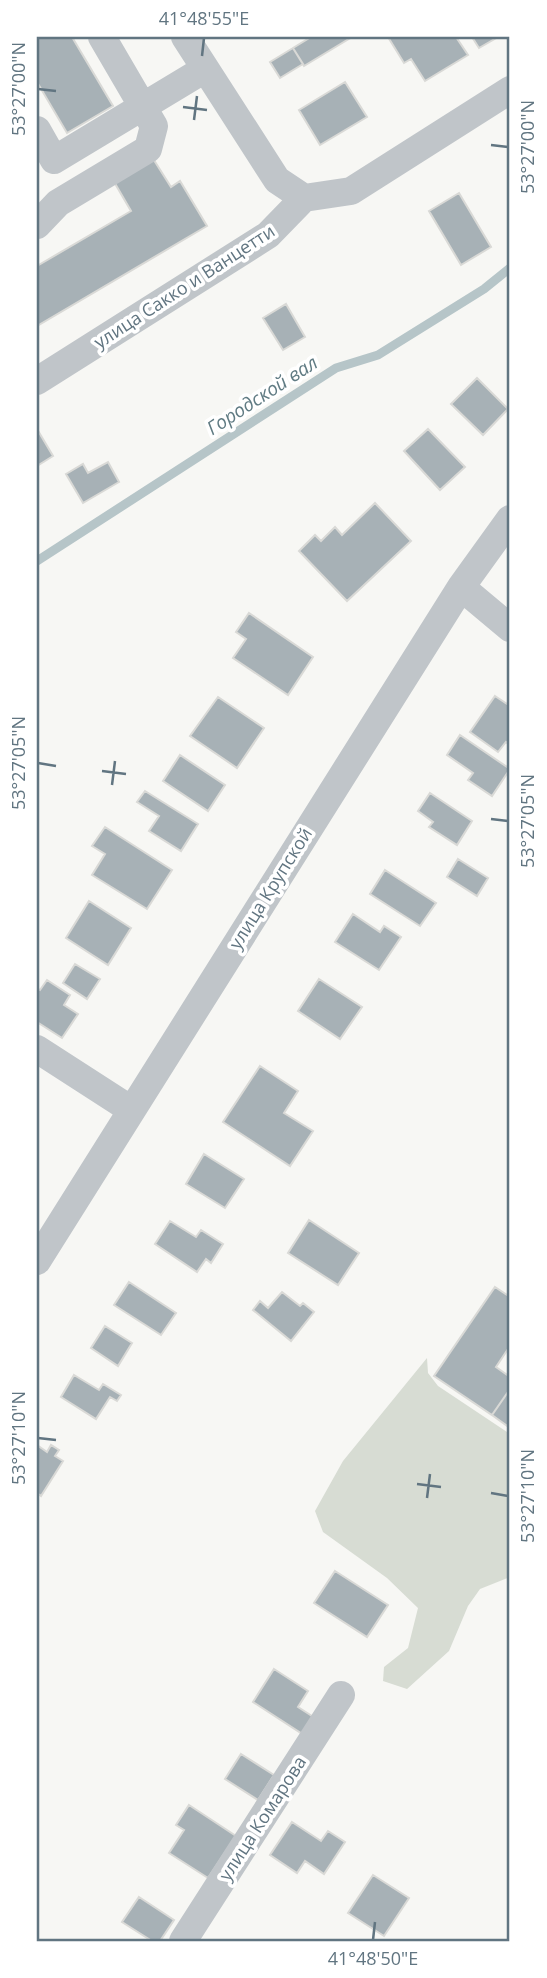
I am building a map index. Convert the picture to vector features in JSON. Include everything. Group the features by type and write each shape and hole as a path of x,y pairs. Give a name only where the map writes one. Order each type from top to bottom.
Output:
{"street":[{"path":"37,225 58,203 148,149 154,126 102,37"},
{"path":"186,37 276,180 304,198 351,191 510,90"},
{"path":"37,130 54,160 205,69"},
{"name":"улица Сакко и Ванцетти","path":"37,381 268,235 304,198"},
{"name":"улица Крупской","path":"37,1261 130,1109 461,587 510,519"},
{"path":"461,587 510,628"},
{"path":"37,1049 130,1109"},
{"name":"улица Комарова","path":"183,1941 341,1695"}],"shaded area":[{"path":"427,1358 428,1373 438,1386 510,1434 510,1577 480,1589 468,1606 449,1651 407,1689 383,1681 384,1667 408,1648 418,1608 387,1578 323,1532 315,1511 343,1461"}],"building":[{"path":"37,37 72,37 113,106 67,133 37,82"},
{"path":"311,37 352,37 304,66 293,48"},
{"path":"388,37 456,37 468,55 425,81 411,59 404,63"},
{"path":"472,37 498,37 479,48"},
{"path":"293,48 303,64 280,78 270,62"},
{"path":"345,82 367,117 320,145 299,110"},
{"path":"152,157 171,187 180,181 207,226 37,326 37,266 131,211 113,180"},
{"path":"459,193 491,247 461,265 429,211"},
{"path":"286,304 305,337 283,350 263,318"},
{"path":"477,378 508,409 483,435 451,404"},
{"path":"37,429 53,456 37,466"},
{"path":"428,429 465,467 440,490 404,451"},
{"path":"108,462 119,482 83,503 66,474 83,464 88,473"},
{"path":"375,503 411,541 347,601 299,551 315,535 321,541 335,527 342,535"},
{"path":"249,613 313,657 288,695 233,658 246,639 236,632"},
{"path":"495,696 510,706 510,745 506,742 498,752 470,732"},
{"path":"218,697 264,728 237,768 190,736"},
{"path":"460,735 510,769 492,796 468,780 473,773 447,755"},
{"path":"180,755 225,785 208,811 163,781"},
{"path":"145,791 198,824 181,851 149,831 159,816 137,802"},
{"path":"430,793 472,821 457,845 429,827 433,822 418,811"},
{"path":"105,827 172,870 147,909 92,875 105,854 92,846"},
{"path":"458,859 488,878 477,896 447,877"},
{"path":"385,870 436,903 420,926 370,894"},
{"path":"89,901 131,928 108,965 66,938"},
{"path":"353,914 380,932 384,926 401,937 379,970 335,942"},
{"path":"75,964 100,979 87,999 63,983"},
{"path":"319,979 362,1007 340,1039 298,1011"},
{"path":"47,980 70,995 64,1005 78,1014 62,1038 37,1022 37,988 40,990"},
{"path":"260,1066 298,1091 284,1113 313,1131 290,1166 223,1122"},
{"path":"204,1154 244,1179 225,1208 186,1184"},
{"path":"309,1220 359,1253 338,1285 288,1253"},
{"path":"170,1221 196,1237 201,1230 223,1244 211,1263 206,1259 197,1272 155,1244"},
{"path":"129,1282 176,1313 161,1335 114,1305"},
{"path":"495,1287 510,1297 510,1346 496,1367 510,1377 510,1389 492,1415 434,1376"},
{"path":"282,1292 300,1306 303,1303 314,1312 291,1341 253,1310 260,1301 268,1308"},
{"path":"105,1326 132,1343 118,1366 91,1348"},
{"path":"74,1375 99,1390 103,1384 121,1395 117,1401 110,1397 96,1419 61,1397"},
{"path":"510,1389 510,1428 492,1415"},
{"path":"37,1445 47,1452 51,1445 59,1450 55,1456 63,1461 41,1496 37,1493"},
{"path":"335,1571 388,1605 367,1637 314,1603"},
{"path":"274,1669 308,1691 298,1707 315,1718 304,1735 253,1702"},
{"path":"241,1754 274,1775 258,1800 225,1779"},
{"path":"189,1805 236,1836 208,1878 169,1853 184,1830 176,1825"},
{"path":"292,1822 321,1841 328,1831 345,1842 324,1874 305,1861 297,1873 270,1855"},
{"path":"373,1875 409,1898 384,1936 348,1913"},
{"path":"139,1897 174,1920 160,1941 152,1941 122,1922"}],"waterway":[{"name":"Городской вал","path":"37,561 336,368 378,355 484,289 510,268"}]}
